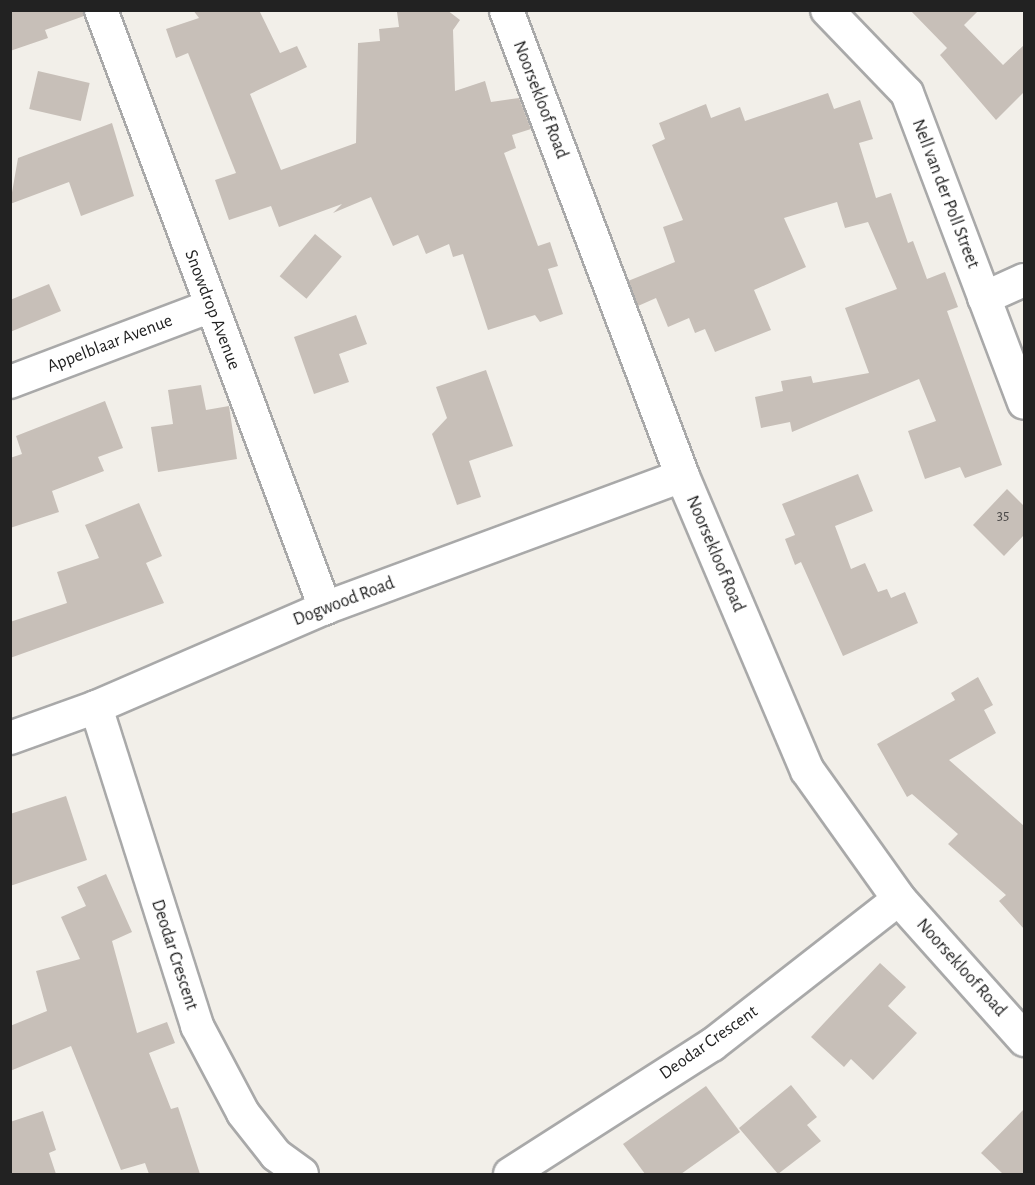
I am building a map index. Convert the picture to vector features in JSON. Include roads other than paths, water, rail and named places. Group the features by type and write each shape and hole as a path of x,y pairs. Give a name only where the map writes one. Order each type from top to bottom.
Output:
{"street":[{"name":"Snowdrop Avenue","path":"101,10 209,307 265,440 325,608"},
{"name":"Noorsekloof Road","path":"506,10 682,476 807,770 899,899 1024,1040"},
{"name":"Nell van der Poll Street","path":"827,10 907,93 1024,403"},
{"path":"984,298 1024,280"},
{"name":"Appelblaar Avenue","path":"10,382 209,307"},
{"name":"Dogwood Road","path":"10,738 96,707 325,608 682,476"},
{"name":"Deodar Crescent","path":"96,707 197,1026 243,1113 276,1155 302,1174"},
{"name":"Deodar Crescent","path":"510,1174 711,1045 899,899"}]}
